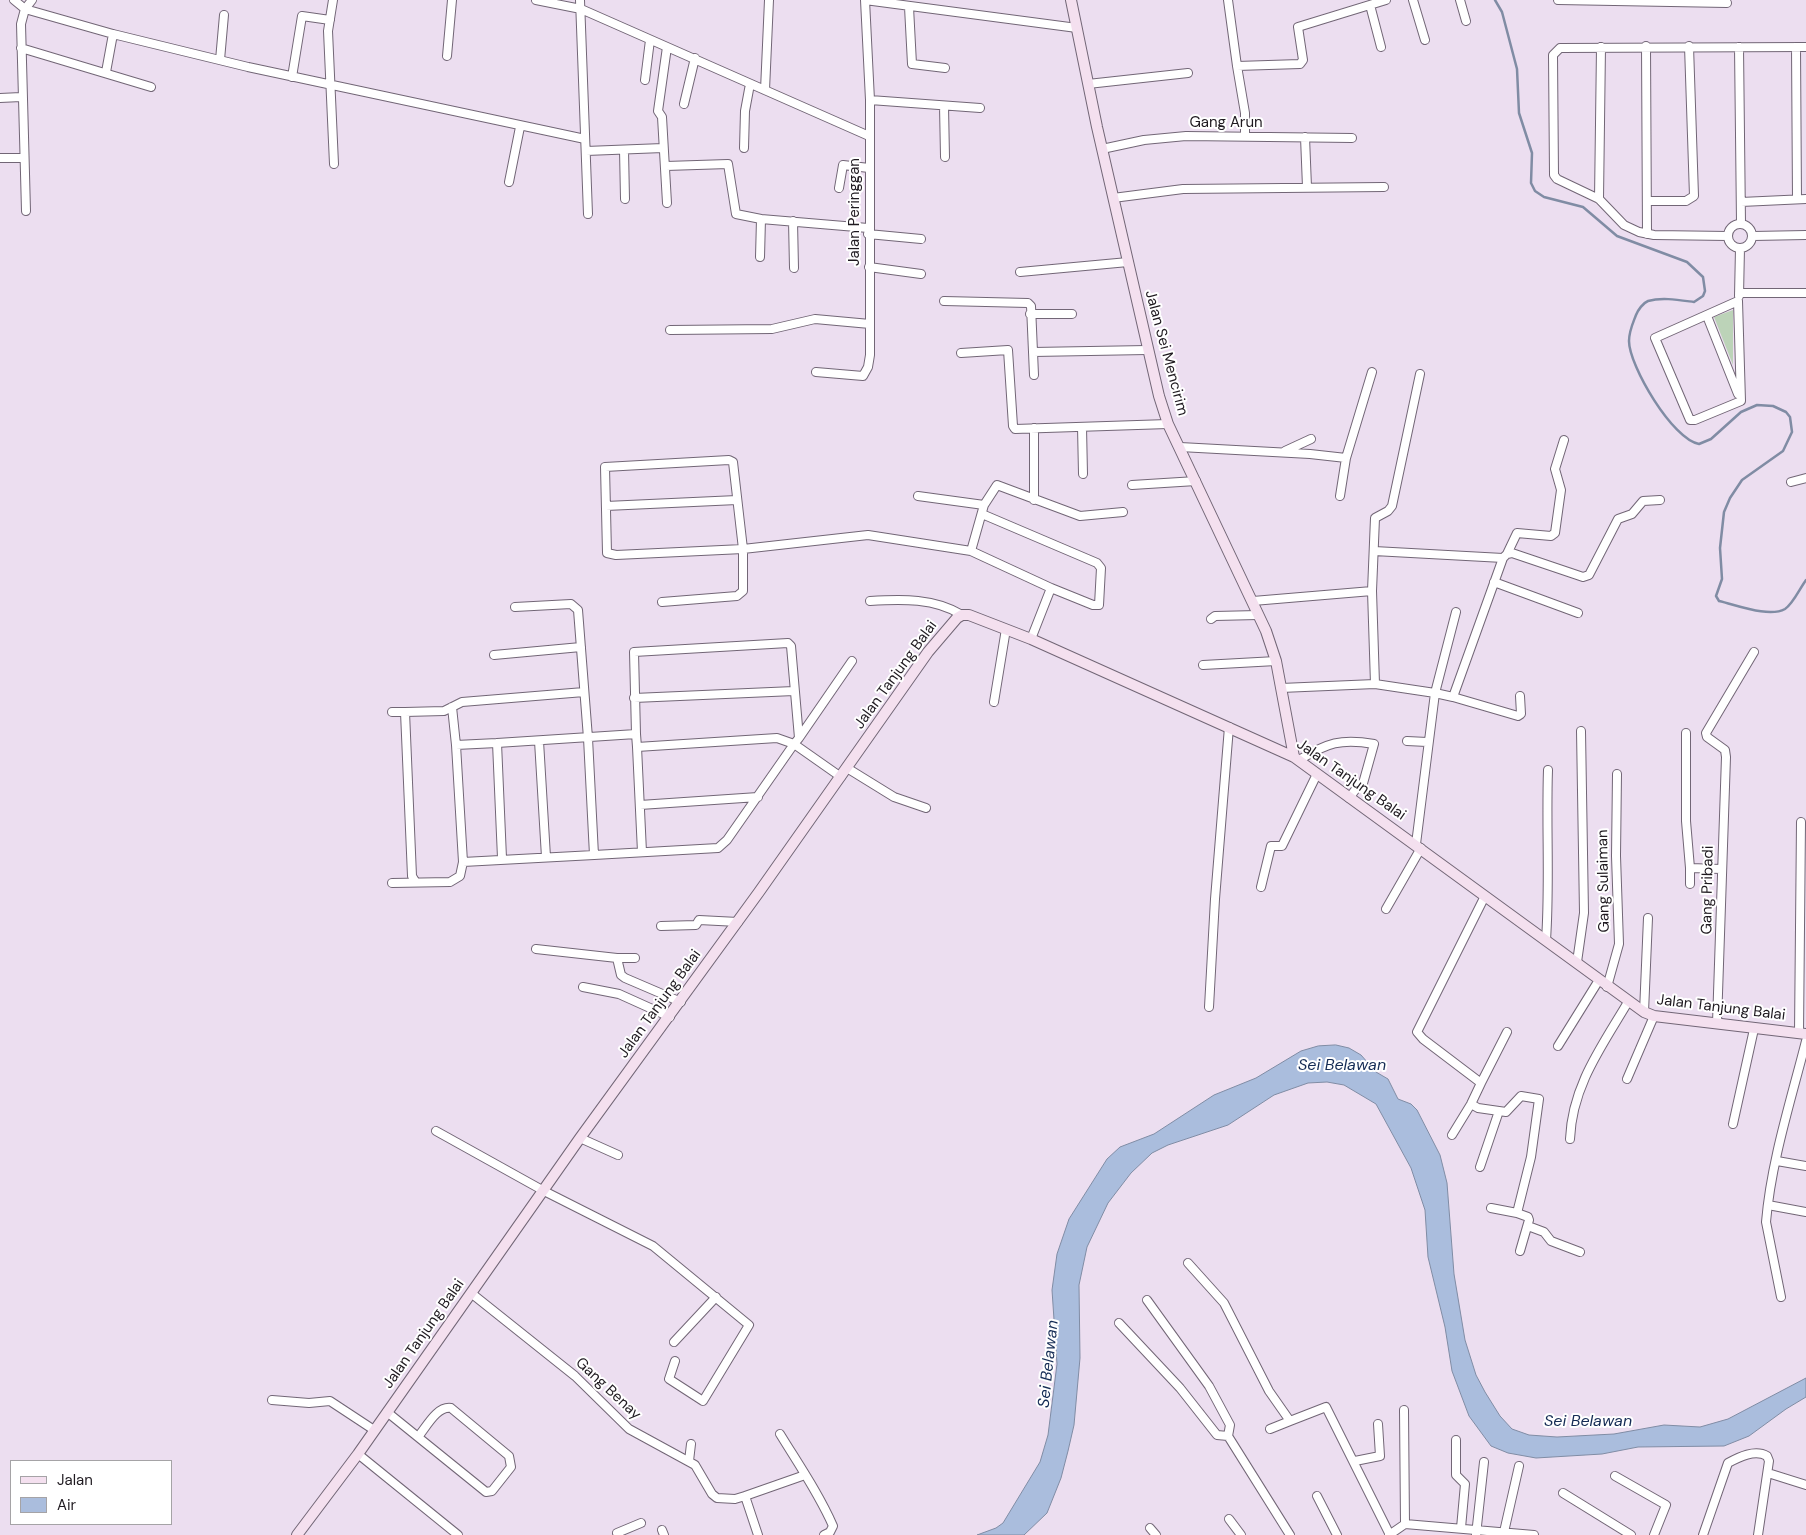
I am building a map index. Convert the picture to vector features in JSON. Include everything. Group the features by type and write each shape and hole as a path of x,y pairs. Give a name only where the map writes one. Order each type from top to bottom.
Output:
{"street":[{"path":"14,0 25,9 112,34 292,77 330,83 520,127 585,139"},
{"path":"26,210 21,97 21,24 25,9 32,0"},
{"path":"333,0 330,20 330,83 334,164"},
{"path":"448,56 452,0"},
{"path":"536,0 581,9 869,136"},
{"path":"580,0 588,214"},
{"path":"765,90 769,0"},
{"path":"865,0 1077,28"},
{"name":"Jalan Peringgan","path":"816,372 863,376 869,361 870,100 865,0"},
{"name":"Jalan Sei Mencirim","path":"1071,0 1147,350 1168,424 1253,601 1276,661 1297,758"},
{"path":"1228,0 1245,113 1245,136"},
{"path":"1237,66 1300,64 1303,60 1298,27 1386,0"},
{"path":"1413,0 1425,40"},
{"path":"1460,0 1466,21"},
{"path":"1558,0 1727,3"},
{"path":"1370,5 1381,47"},
{"path":"909,7 912,64 945,68"},
{"path":"220,60 224,15"},
{"path":"292,77 302,16 330,20"},
{"path":"106,72 112,34"},
{"path":"645,80 650,40"},
{"path":"1646,46 1647,234"},
{"path":"1728,236 1647,234 1624,225 1599,199 1560,182 1554,175 1553,55 1560,48 1646,46 1806,47"},
{"path":"1647,201 1686,201 1694,196 1689,46"},
{"path":"667,47 658,106 658,111 662,117 667,203"},
{"path":"1599,199 1601,47"},
{"path":"1740,47 1741,223"},
{"path":"1796,47 1797,199"},
{"path":"21,48 151,87"},
{"path":"684,104 695,58"},
{"path":"1088,84 1188,73"},
{"path":"744,148 745,111 750,84"},
{"path":"0,98 21,97"},
{"path":"870,100 980,108"},
{"path":"944,106 945,157"},
{"path":"509,182 520,127"},
{"name":"Gang Arun","path":"1102,149 1144,140 1186,136 1352,138"},
{"path":"1305,137 1307,188"},
{"path":"586,151 663,148"},
{"path":"624,150 625,200"},
{"path":"0,158 24,158"},
{"path":"666,166 728,164 736,214 760,219 793,221 921,239"},
{"path":"839,188 843,164 869,168"},
{"path":"1113,198 1183,189 1384,187"},
{"path":"1741,202 1806,199"},
{"path":"760,219 760,257"},
{"path":"793,221 794,268"},
{"path":"1741,223 1748,226 1753,236 1750,243 1740,248 1730,243 1728,236 1730,228 1741,223"},
{"path":"1753,236 1806,235"},
{"path":"1740,248 1741,401"},
{"path":"1020,272 1128,262"},
{"path":"869,267 921,274"},
{"path":"1741,401 1695,420 1690,420 1655,340 1659,334 1707,316 1739,297 1806,292"},
{"path":"944,301 1028,303 1031,306 1034,375"},
{"path":"1030,314 1072,314"},
{"path":"1707,316 1741,401"},
{"path":"670,330 772,329 815,319 870,324"},
{"path":"961,353 1008,350 1013,428 1168,424"},
{"path":"1033,352 1147,350"},
{"path":"1340,496 1346,458 1372,372"},
{"path":"1375,684 1372,591 1376,518 1388,511 1392,506 1420,374"},
{"path":"1082,427 1083,474"},
{"path":"1034,428 1034,500"},
{"path":"1283,452 1311,438"},
{"path":"1453,697 1494,582 1517,533 1552,536 1555,533 1561,490 1555,469 1564,440"},
{"path":"1180,447 1283,452 1346,458"},
{"path":"662,602 740,594 744,581 743,549 733,462 727,459 607,466 605,468 607,550 610,555 743,549 868,536 971,551 1051,588 1093,605 1099,605 1101,568 1094,562 982,514"},
{"path":"1791,482 1806,478"},
{"path":"1132,484 1196,481"},
{"path":"971,551 984,504 997,484 1034,500 1080,516 1122,512"},
{"path":"918,496 984,504"},
{"path":"606,506 737,500"},
{"path":"1374,551 1505,556 1518,554 1582,577 1589,575 1618,519 1632,514 1643,501 1660,500"},
{"path":"1494,582 1578,613"},
{"path":"1031,639 1051,588"},
{"path":"1253,601 1372,591"},
{"path":"870,601 915,600 948,607 962,615"},
{"path":"514,607 575,606 578,610 588,738 594,855"},
{"path":"1386,909 1419,846 1427,742 1435,693 1456,612"},
{"name":"Jalan Tanjung Balai","path":"297,1535 358,1454 580,1138 681,1002 928,652 957,618 962,615 969,615 1031,639 1297,758 1349,798 1419,846 1577,962 1607,987 1644,1012 1654,1016 1802,1034"},
{"path":"1211,620 1215,616 1258,615"},
{"path":"994,702 1006,629"},
{"path":"642,852 633,654 636,652 786,643 792,646 797,741"},
{"path":"494,655 581,648"},
{"name":"Gang Pribadi","path":"1718,1023 1721,869 1726,757 1725,750 1707,737 1707,731 1754,652"},
{"path":"1203,665 1276,661"},
{"path":"463,862 502,858 718,848 727,840 758,797 852,662"},
{"path":"1281,688 1375,684 1453,697 1518,716 1521,714 1520,696"},
{"path":"634,698 794,691"},
{"path":"392,712 444,711 462,702 584,692"},
{"path":"405,712 412,876 415,881 423,884 456,880 460,876 463,862 452,707"},
{"path":"1209,1007 1215,899 1229,728"},
{"path":"1577,962 1584,914 1581,731"},
{"path":"1686,733 1686,812 1690,884"},
{"path":"456,745 636,734"},
{"path":"637,747 777,738 797,741 844,772 894,798 926,808"},
{"path":"539,741 546,857"},
{"path":"1407,741 1427,742"},
{"path":"497,743 502,858"},
{"path":"1297,758 1331,743 1374,744 1362,787 1359,785 1349,798"},
{"path":"1546,940 1549,889 1549,853 1546,828 1548,770"},
{"path":"1261,887 1271,846 1282,846 1317,774"},
{"name":"Gang Sulaiman","path":"1607,987 1619,944 1616,856 1617,774"},
{"path":"640,805 758,797"},
{"path":"1801,822 1802,1034"},
{"path":"1690,868 1721,869"},
{"path":"392,883 409,884 415,881"},
{"path":"1481,1083 1423,1039 1417,1032 1485,896"},
{"path":"1644,1012 1648,918"},
{"path":"661,926 696,926 699,920 738,922"},
{"path":"536,949 617,958 635,958"},
{"path":"617,958 620,975 681,1002"},
{"path":"1558,1046 1599,980"},
{"path":"583,987 619,994 670,1017"},
{"path":"1570,1139 1574,1106 1582,1080 1628,1002"},
{"path":"1626,1079 1654,1016"},
{"path":"1733,1124 1754,1029"},
{"path":"1452,1135 1471,1104 1507,1032"},
{"path":"1781,1297 1766,1222 1777,1161 1806,1042"},
{"path":"1471,1104 1478,1108 1508,1111 1521,1096 1539,1099 1531,1157 1517,1213"},
{"path":"1480,1166 1499,1111"},
{"path":"436,1132 544,1191 654,1246 748,1323 748,1327 703,1401 669,1379 675,1361"},
{"path":"580,1138 618,1155"},
{"path":"1777,1161 1806,1166"},
{"path":"1768,1205 1806,1212"},
{"path":"1491,1208 1517,1213 1529,1218 1520,1251"},
{"path":"1528,1226 1544,1232 1551,1241 1580,1252"},
{"path":"1188,1263 1224,1303 1269,1391 1290,1421"},
{"name":"Gang Benay","path":"471,1293 575,1376 629,1428 695,1465 717,1498 735,1499 745,1496"},
{"path":"674,1342 716,1297"},
{"path":"1147,1300 1209,1386 1230,1424 1228,1436 1290,1535"},
{"path":"1119,1323 1180,1388 1217,1435 1228,1436"},
{"path":"272,1400 310,1403 330,1401 374,1430"},
{"path":"1270,1429 1325,1406 1354,1461 1389,1535 1405,1524 1449,1531 1461,1528 1476,1532 1534,1535"},
{"path":"387,1412 486,1492 492,1491 511,1467 509,1456 451,1408 438,1412 418,1437"},
{"path":"1404,1410 1405,1524"},
{"path":"1354,1461 1380,1456 1378,1424"},
{"path":"780,1434 818,1494 833,1526 830,1532 824,1535"},
{"path":"1456,1440 1456,1475 1465,1484 1461,1528"},
{"path":"689,1461 691,1444"},
{"path":"1703,1535 1728,1463 1750,1454 1762,1453 1769,1460 1758,1535"},
{"path":"358,1454 458,1535"},
{"path":"1476,1532 1484,1462"},
{"path":"1504,1532 1519,1466"},
{"path":"1768,1474 1806,1484"},
{"path":"758,1535 745,1496 805,1475"},
{"path":"1615,1476 1666,1505 1654,1535"},
{"path":"1563,1492 1631,1535"},
{"path":"1317,1496 1337,1535"},
{"path":"1229,1519 1241,1535"},
{"path":"615,1534 642,1523"},
{"path":"1150,1528 1156,1535"}],"green space":[{"path":"1733,310 1733,365 1714,317"}],"water":[{"name":"Sei Belawan","path":"1336,1045 1349,1048 1361,1055 1376,1072 1388,1079 1398,1099 1411,1104 1417,1110 1440,1155 1447,1183 1454,1274 1465,1340 1476,1375 1500,1416 1512,1429 1529,1435 1557,1437 1614,1434 1664,1425 1700,1427 1728,1419 1806,1378 1806,1397 1749,1436 1724,1446 1638,1447 1602,1454 1536,1458 1508,1453 1491,1446 1469,1416 1452,1371 1445,1327 1428,1257 1425,1210 1411,1168 1376,1104 1344,1085 1327,1082 1308,1083 1274,1095 1228,1125 1168,1145 1152,1153 1131,1173 1108,1203 1087,1247 1079,1285 1080,1358 1074,1425 1061,1478 1047,1513 1024,1535 977,1535 996,1528 1003,1523 1040,1462 1048,1435 1057,1364 1052,1290 1057,1254 1069,1219 1107,1159 1120,1147 1154,1134 1214,1095 1256,1078 1301,1051 1318,1046"}],"waterway":[{"path":"1495,0 1502,12 1517,69 1519,113 1532,153 1531,183 1535,191 1544,197 1583,207 1617,236 1687,262 1703,277 1705,291 1703,296 1694,302 1665,299 1648,301 1638,311 1630,330 1629,341 1636,367 1644,384 1665,416 1677,430 1699,444 1711,439 1741,412 1757,405 1773,406 1786,412 1790,417 1792,432 1783,451 1742,480 1730,498 1724,512 1720,548 1722,579 1716,596 1719,601 1744,608 1770,612 1778,611 1785,609 1791,603 1806,580"}]}
